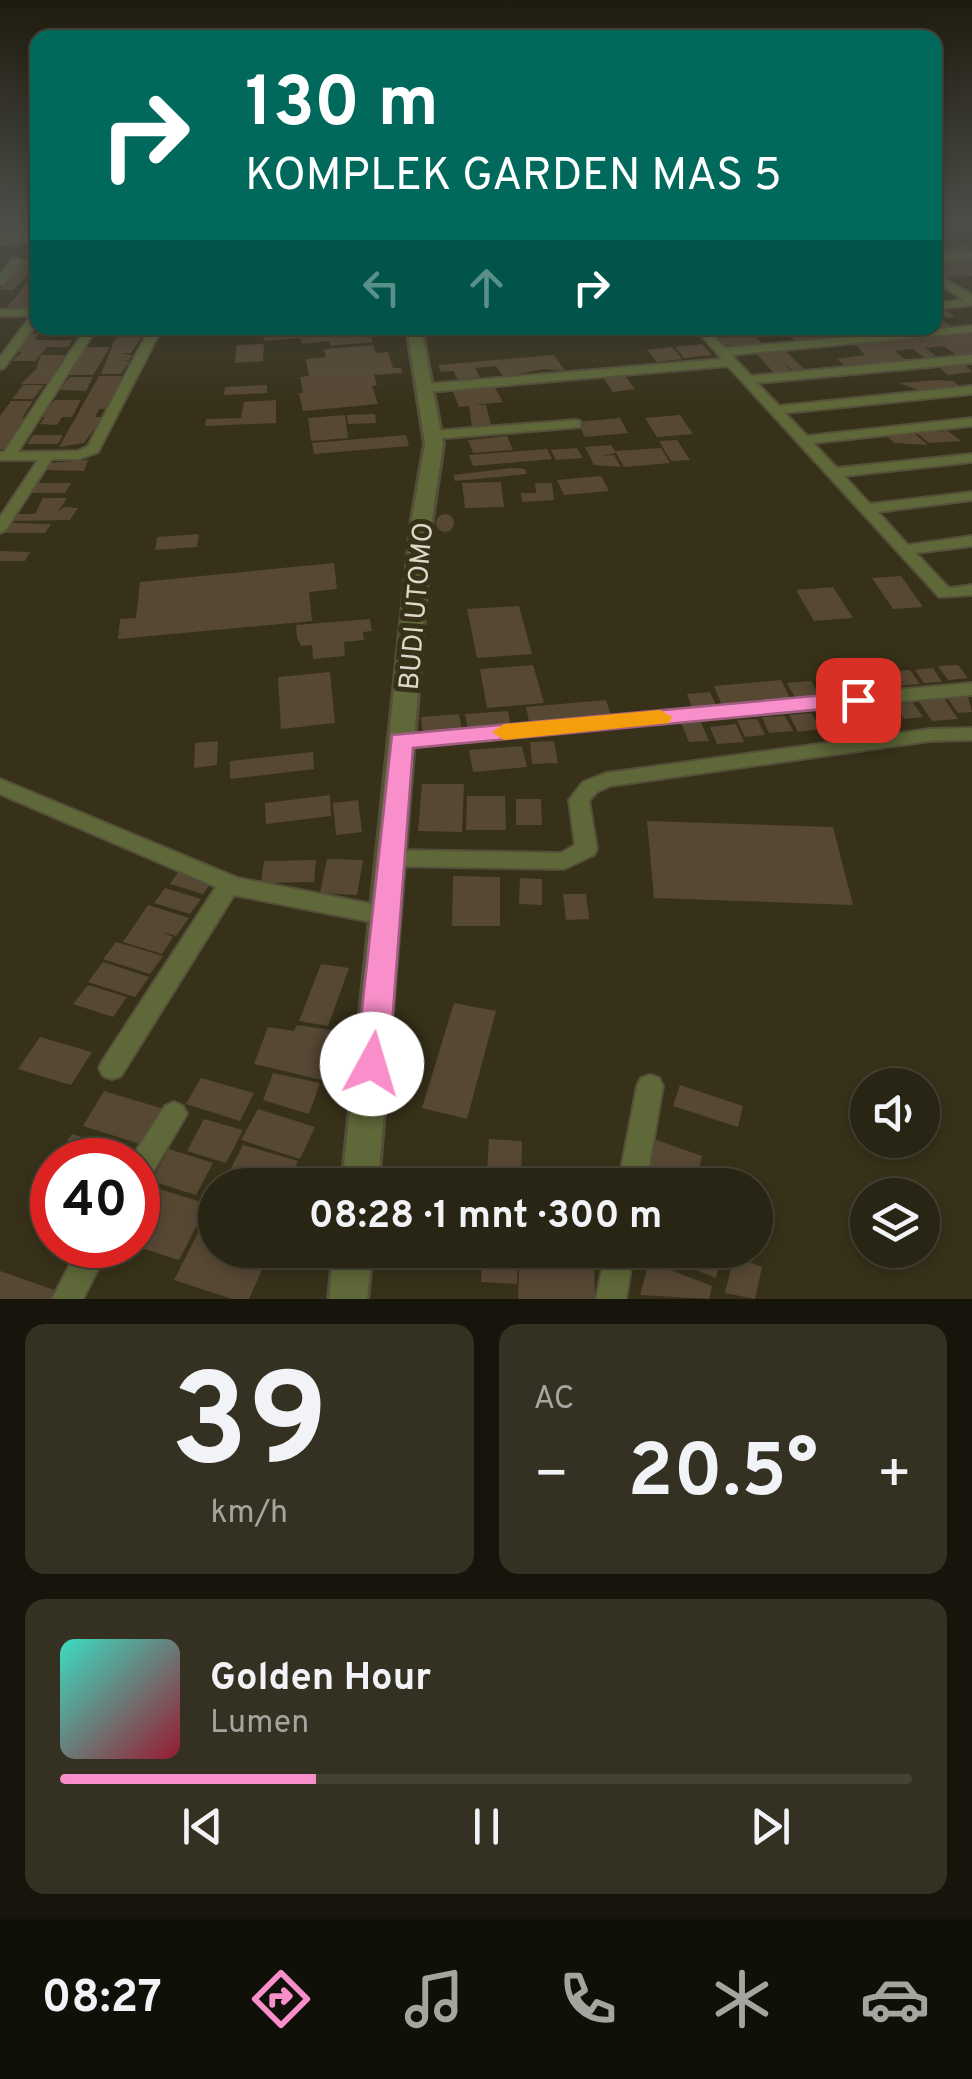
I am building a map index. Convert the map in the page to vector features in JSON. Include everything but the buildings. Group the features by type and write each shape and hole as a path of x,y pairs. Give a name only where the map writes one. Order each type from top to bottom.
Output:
{"street":[{"path":"944,284 972,301"},
{"path":"942,305 972,301"},
{"path":"0,313 30,313"},
{"path":"0,365 30,324"},
{"path":"942,332 972,329"},
{"path":"4,456 86,335"},
{"path":"4,456 47,456 93,449 152,335"},
{"name":"BUDI UTOMO","path":"362,1168 433,435 428,388 416,335"},
{"path":"706,335 945,594 972,590"},
{"path":"428,388 919,335"},
{"path":"749,380 972,358"},
{"path":"776,410 972,390"},
{"path":"804,440 972,422"},
{"path":"433,435 574,424"},
{"path":"0,528 47,456"},
{"path":"833,473 972,458"},
{"path":"867,510 972,496"},
{"path":"904,550 972,541"},
{"path":"401,741 972,689"},
{"path":"390,858 564,860 586,849 579,800 590,787 606,780 930,735 972,734"},
{"path":"0,786 234,886 387,916"},
{"path":"112,1068 221,894 234,886"},
{"path":"635,1168 650,1086"},
{"path":"159,1138 174,1114"},
{"path":"67,1299 84,1268"},
{"path":"348,1299 351,1268"},
{"path":"611,1299 617,1268"}],"slow traffic":[{"path":"504,732 660,717"}],"route":[{"path":"372,1064 401,741 858,700"}]}
